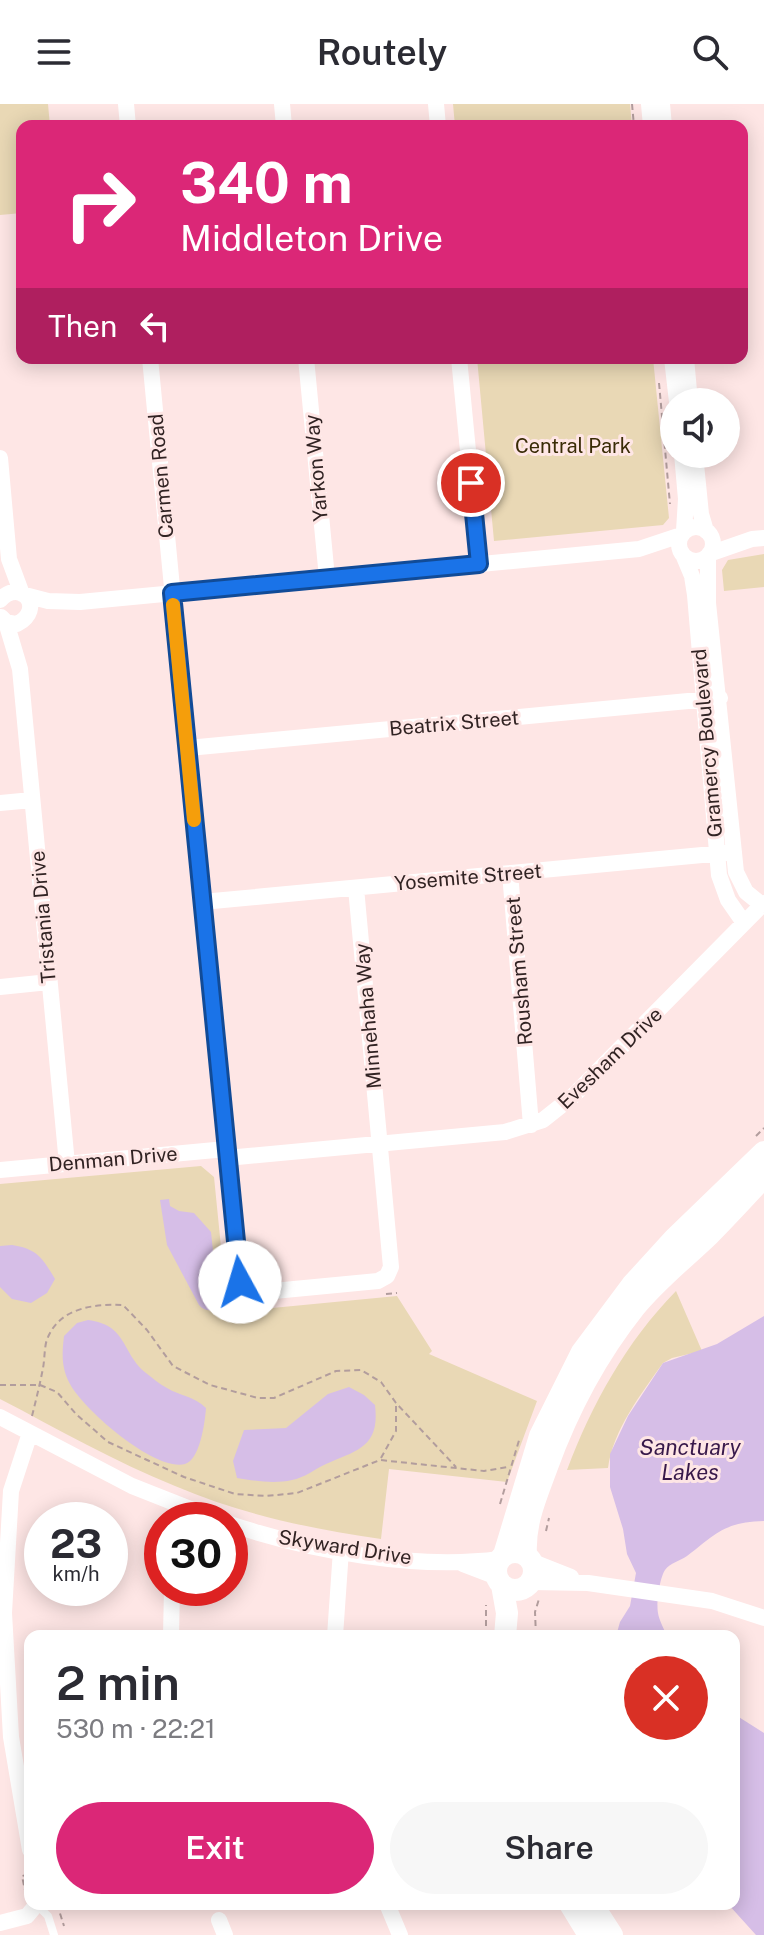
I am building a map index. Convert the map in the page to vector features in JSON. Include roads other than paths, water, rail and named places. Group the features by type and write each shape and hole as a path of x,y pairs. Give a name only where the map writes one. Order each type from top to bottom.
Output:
{"street":[{"name":"Carmen Road","path":"151,364 227,1153"},
{"name":"Yarkon Way","path":"307,364 327,578"},
{"path":"460,364 479,564"},
{"path":"673,364 675,388"},
{"path":"687,364 689,388"},
{"path":"0,458 9,559 1,598"},
{"path":"683,468 686,499 679,545 684,556"},
{"path":"696,468 701,514 713,544 709,555"},
{"path":"639,549 695,527 707,532 758,538"},
{"path":"3,620 17,624 49,609 80,602 639,549 684,556 696,561 758,538"},
{"name":"Gramercy Boulevard","path":"709,555 708,603 736,872 741,886 763,904"},
{"name":"Gramercy Boulevard","path":"684,556 693,583 722,887 744,923"},
{"path":"9,559 24,594"},
{"path":"1,598 14,591 48,601 80,602"},
{"name":"Tristania Drive","path":"24,594 31,608 22,632 20,669 67,1164"},
{"name":"Tristania Drive","path":"3,620 20,669"},
{"name":"Beatrix Street","path":"188,748 720,698"},
{"path":"0,803 32,800"},
{"name":"Yosemite Street","path":"202,902 734,852"},
{"name":"Rousham Street","path":"510,873 528,1069 537,1122"},
{"name":"Minnehaha Way","path":"227,1153 240,1282 248,1291 272,1292 370,1282 387,1276 391,1261 356,888"},
{"name":"Evesham Drive","path":"227,1153 380,1144 505,1132 537,1122 572,1097 763,904"},
{"path":"0,987 49,982"},
{"path":"506,1630 531,1510 568,1414 589,1375 636,1306 764,1152"},
{"name":"Denman Drive","path":"0,1170 227,1153"},
{"path":"702,1227 764,1177"},
{"path":"0,1417 160,1502"},
{"path":"24,1814 11,1737 4,1623 8,1508 14,1476 30,1433"},
{"name":"Skyward Drive","path":"248,1529 341,1550 461,1563 712,1601 764,1618"},
{"path":"335,1630 341,1550"},
{"path":"518,1572 519,1630"},
{"path":"171,1630 172,1606"},
{"path":"0,1923 27,1916 29,1910"},
{"path":"390,1910 400,1935"},
{"path":"574,1910 589,1935"},
{"path":"596,1910 612,1935"}],"lane":[{"path":"40,1910 48,1916 54,1935"}],"water":[{"path":"169,1199 170,1206 194,1213 211,1232 219,1308 208,1310 199,1305 167,1245 160,1200"},
{"path":"12,1245 38,1255 55,1279 47,1293 31,1303 12,1299 0,1287 0,1246"},
{"name":"Sanctuary Lakes","path":"764,1316 764,1521 739,1524 721,1531 665,1570 658,1597 659,1619 664,1630 618,1630 630,1606 636,1573 627,1554 610,1487 610,1454 628,1416 663,1363 717,1344"},
{"path":"88,1320 101,1323 117,1334 138,1365 159,1383 206,1408 201,1440 190,1461 172,1464 139,1449 90,1409 70,1384 64,1366 64,1336 77,1323"},
{"path":"349,1387 375,1405 374,1430 364,1445 296,1479 272,1482 237,1478 233,1461 244,1430 286,1428 328,1394"},
{"path":"740,1718 764,1733 764,1935 756,1935 733,1910 740,1910"}],"park label":[{"name":"Central Park","path":"573,446"}]}
